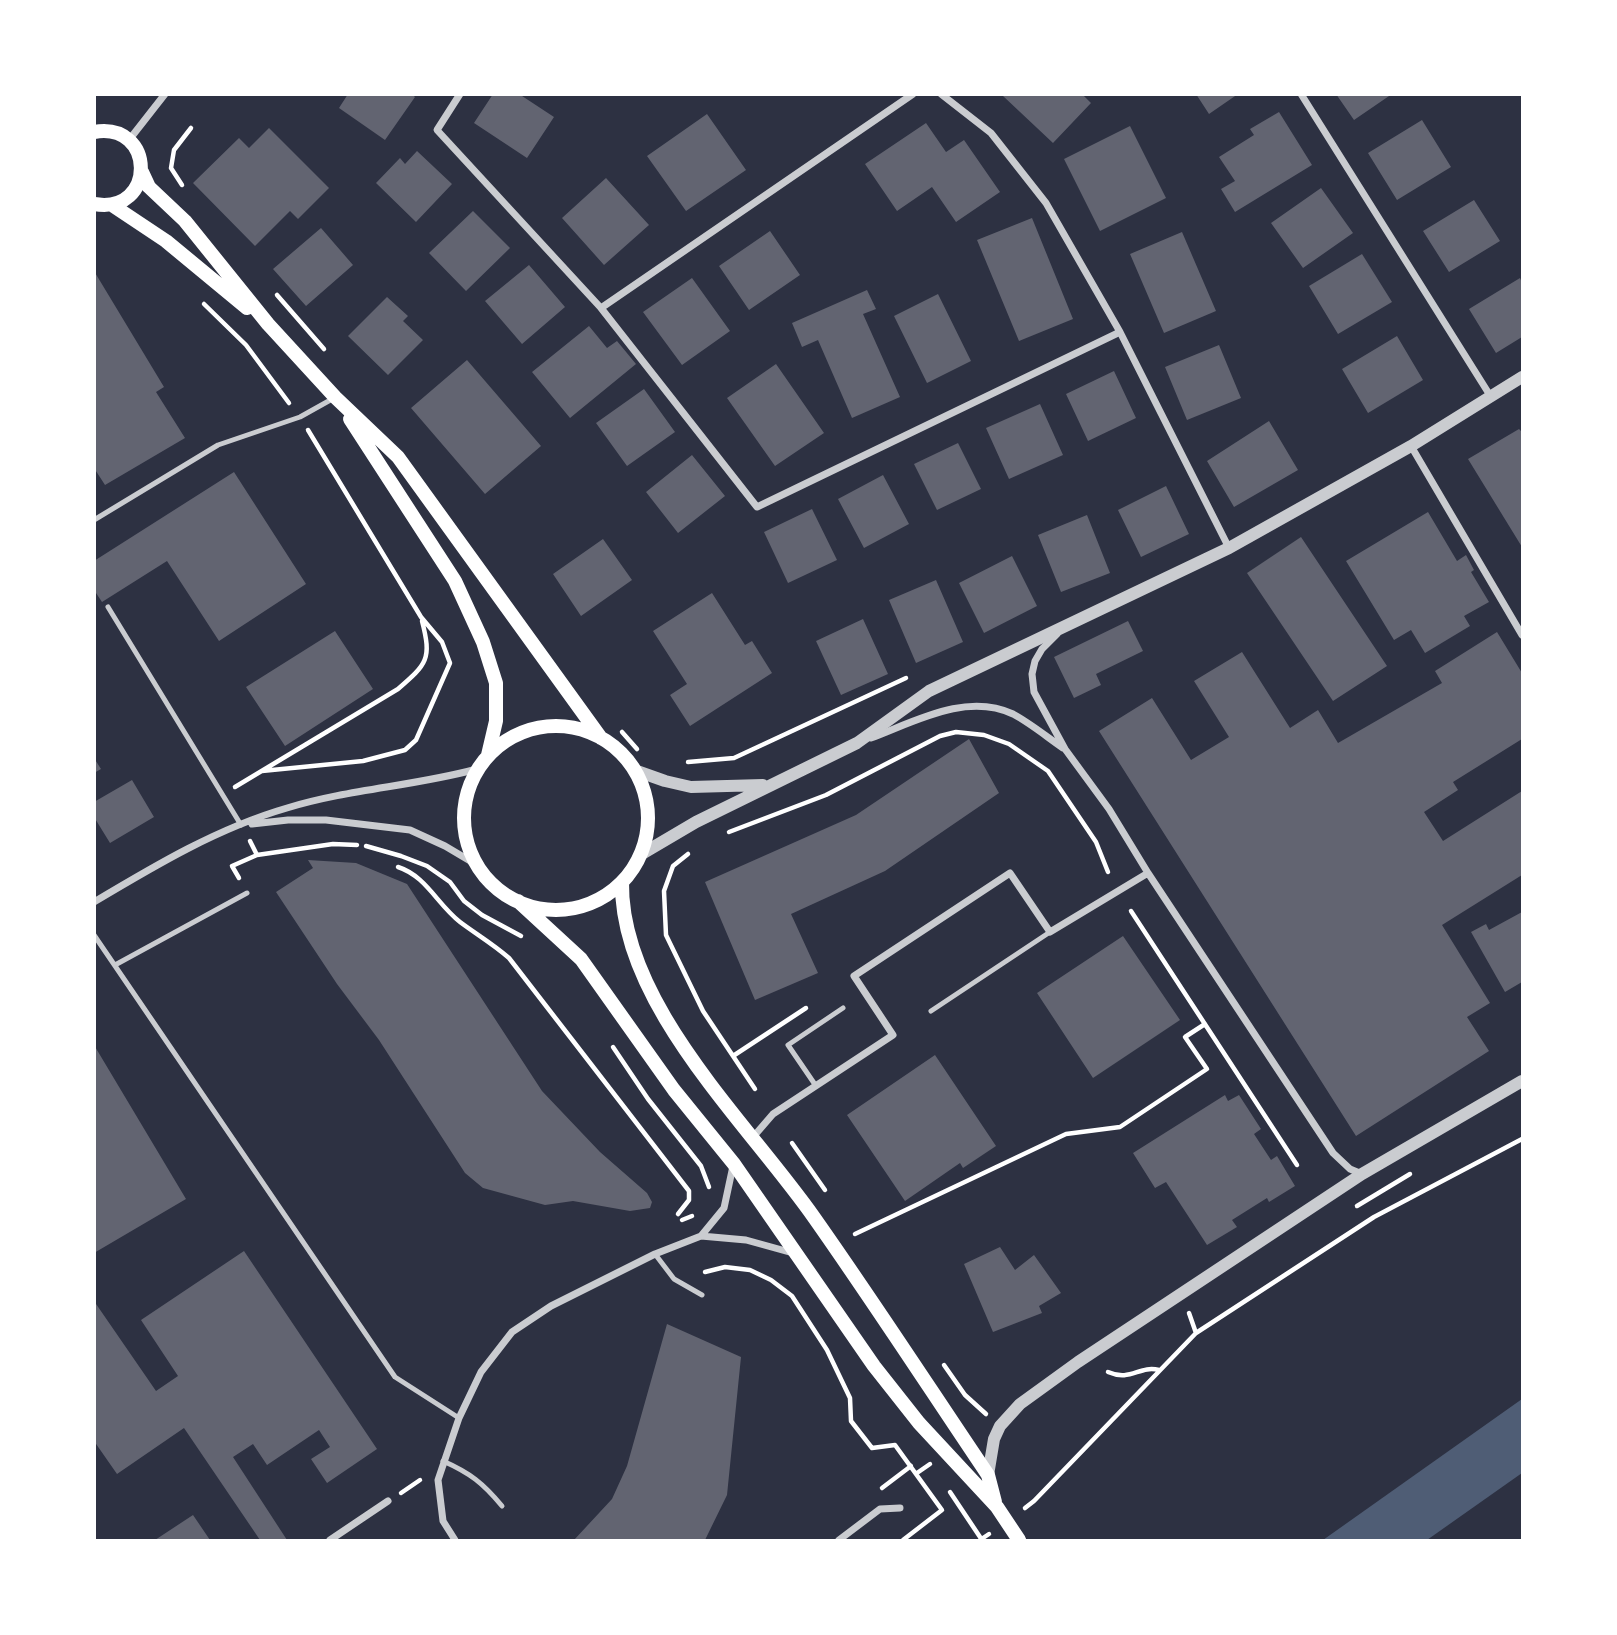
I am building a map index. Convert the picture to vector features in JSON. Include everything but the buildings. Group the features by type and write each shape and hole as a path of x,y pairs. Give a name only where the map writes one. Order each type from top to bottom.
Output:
{"main road":[{"path":"95,131 113,132 129,139 141,160 142,172 149,187 186,220 268,324 335,397 398,457 601,738"},
{"path":"94,204 112,205 123,201 132,193 142,172"},
{"path":"112,205 166,241 268,324"},
{"path":"335,397 456,581 483,642 496,683 496,720 488,755"},
{"path":"518,901 545,908 573,908 607,893 622,882 639,855 646,830 646,803 634,770 620,752 601,738 562,726 541,727 513,737 488,755 477,769 465,800 465,834 477,865 495,886 518,901 581,959 674,1090 734,1164 874,1366 919,1423 997,1507 1019,1541"},
{"path":"622,882 621,904 629,940 641,972 695,1065 754,1136 831,1241 988,1475 997,1507"}],"street":[{"path":"129,139 165,94"},
{"path":"460,94 437,130 601,308 757,507 1120,332"},
{"path":"601,308 913,94"},
{"path":"942,94 991,133 1046,203 1120,332 1229,548"},
{"path":"1301,94 1491,397"},
{"path":"857,743 929,691 1229,548 1411,446 1522,377"},
{"path":"1411,446 1522,635"},
{"path":"1062,629 1042,649 1032,674 1034,692 1065,749 1109,809 1148,873 1333,1153 1350,1169 1362,1174"},
{"path":"639,855 767,785 857,743 963,706 1012,714 1065,749"},
{"path":"94,902 175,854 286,808 477,769"},
{"path":"634,770 665,782 691,787 767,785"},
{"path":"241,825 288,820 326,820 410,830 477,865"},
{"path":"754,1136 773,1114 893,1035 854,976 1010,873 1050,932 1148,873"},
{"path":"988,1475 993,1439 1000,1426 1020,1404 1078,1362 1362,1174 1522,1081"},
{"path":"701,1236 724,1208 731,1187 734,1164"},
{"path":"455,1541 443,1521 438,1480 443,1461 459,1418 481,1372 512,1332 551,1306 655,1254 701,1236 746,1240 797,1254"},
{"path":"330,1541 388,1502"},
{"path":"839,1541 880,1509 900,1508"}],"lane":[{"path":"94,520 218,444 300,417 335,397"},
{"path":"108,607 241,825"},
{"path":"115,965 247,893"},
{"path":"931,1011 1050,932"},
{"path":"94,935 395,1377 459,1418"},
{"path":"816,1086 788,1045 843,1008"},
{"path":"655,1254 674,1279 702,1295"},
{"path":"443,1461 483,1483 502,1506"}],"path":[{"path":"184,188 171,168 174,150 191,128"},
{"path":"199,300 246,345 300,417 421,617 442,642 450,663 415,740 405,750 363,761 262,771"},
{"path":"222,794 398,689 421,670 429,646 421,617"},
{"path":"984,735 985,724"},
{"path":"728,832 826,795 940,736 956,732 984,735 1009,744 1048,771 1096,842 1108,872"},
{"path":"241,825 257,855"},
{"path":"247,893 232,866 257,855 333,844 365,845 427,866 450,882 464,901 482,915 524,938"},
{"path":"693,850 673,866 664,891 666,935 704,1011 755,1089"},
{"path":"398,867 412,872 460,922 488,939 509,958 689,1191 689,1200 678,1214"},
{"path":"1131,911 1297,1165"},
{"path":"733,1056 810,1005"},
{"path":"855,1234 1066,1134 1119,1127 1207,1069 1185,1037 1205,1024"},
{"path":"607,1038 701,1167 710,1190"},
{"path":"1024,1509 1034,1502 1196,1333 1374,1217 1522,1139"},
{"path":"682,1220 694,1215 701,1208"},
{"path":"705,1272 725,1267 750,1270 771,1280 792,1296 827,1350 850,1398 851,1421 872,1448 895,1445 942,1510 903,1541"},
{"path":"1186,1307 1196,1333"},
{"path":"1108,1372 1120,1377 1153,1368 1160,1370"},
{"path":"916,1473 931,1464"},
{"path":"882,1488 911,1466"},
{"path":"388,1502 421,1479 438,1480"},
{"path":"972,1524 981,1541 991,1533"}],"water":[{"path":"1522,1399 1522,1473 1427,1540 1323,1540"}]}
